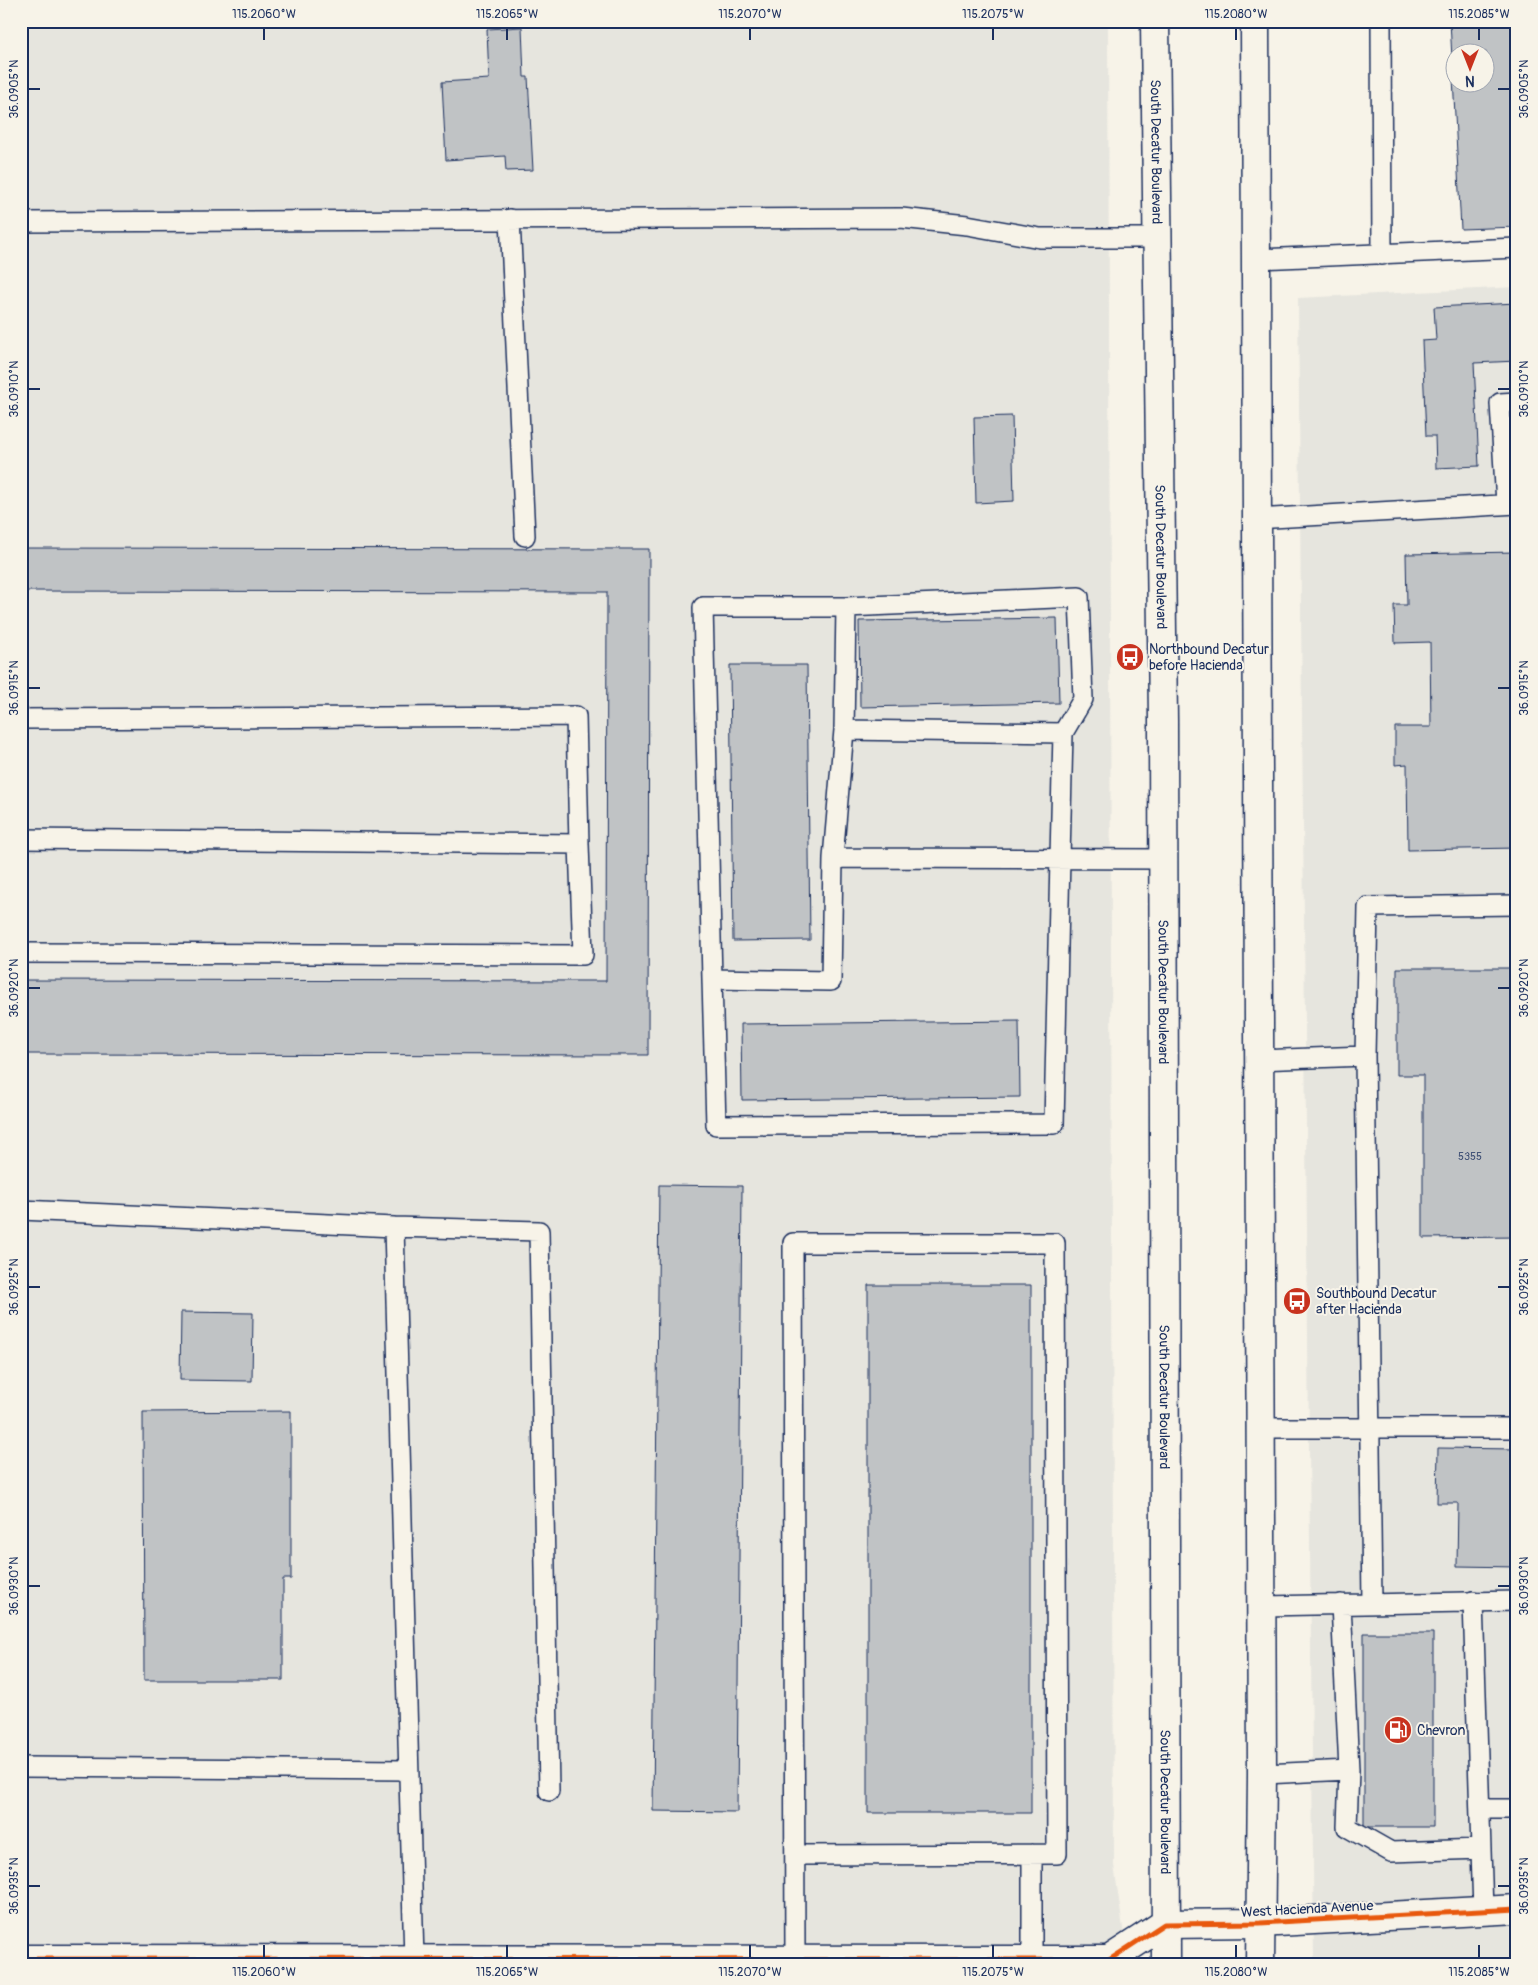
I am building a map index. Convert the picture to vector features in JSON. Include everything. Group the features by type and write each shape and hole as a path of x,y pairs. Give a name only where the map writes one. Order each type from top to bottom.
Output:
{"main road":[{"name":"South Decatur Boulevard","path":"1155,21 1163,859 1164,1924 1166,1964"},
{"path":"1255,21 1262,1774 1260,1964"},
{"name":"West Hacienda Avenue","path":"1164,1924 1260,1923 1517,1909"},
{"path":"21,1959 196,1961 414,1960 484,1962 1032,1960 1113,1962 1164,1924"}],"lane":[{"path":"1381,21 1382,255"},
{"path":"21,222 901,218 967,225 1040,238 1158,238"},
{"path":"510,219 525,536"},
{"path":"1256,259 1517,248"},
{"path":"1257,519 1512,504 1500,403 1517,402"},
{"path":"1079,597 1083,699 1063,733 1054,1124 716,1125 703,607 846,607 1079,597"},
{"path":"712,979 831,981 833,858 844,730 846,607"},
{"path":"21,719 576,716 583,955 21,952"},
{"path":"844,730 1063,733"},
{"path":"21,839 579,844"},
{"path":"833,858 1163,859"},
{"path":"1372,1603 1366,1056 1368,907 1517,905"},
{"path":"1258,1060 1366,1056"},
{"path":"21,1210 394,1227 539,1231 549,1791"},
{"path":"394,1227 414,1960"},
{"path":"795,1855 1057,1854 1055,1243 793,1243 795,1960"},
{"path":"1260,1428 1517,1428"},
{"path":"1473,1601 1483,1911"},
{"path":"1261,1606 1517,1601"},
{"path":"1341,1604 1349,1770 1347,1827 1391,1852 1481,1849"},
{"path":"21,1767 408,1770"},
{"path":"1262,1774 1349,1770"},
{"path":"1480,1809 1517,1809"},
{"path":"1032,1854 1032,1960"}],"shaded area":[{"path":"21,21 1108,21 1114,1865 1128,1964 21,1964"},
{"path":"1517,287 1517,1964 1314,1964 1298,298"}],"building":[{"path":"1450,21 1517,21 1517,227 1461,229 1454,92 1496,92 1496,42 1451,42"},
{"path":"522,27 524,77 528,77 533,170 506,171 505,156 446,160 442,82 489,79 487,29"},
{"path":"1517,303 1517,361 1474,363 1479,466 1436,468 1435,436 1426,436 1422,341 1436,340 1434,307"},
{"path":"1012,416 1014,501 976,503 974,417"},
{"path":"21,548 649,549 648,1055 21,1054 21,980 606,981 607,592 21,591"},
{"path":"1517,552 1517,848 1408,850 1407,764 1395,765 1395,727 1431,727 1430,642 1395,643 1394,605 1407,605 1406,554"},
{"path":"1057,618 1059,703 860,707 859,621"},
{"path":"730,665 807,665 810,940 733,941"},
{"path":"1397,968 1517,968 1517,1237 1423,1238 1423,1075 1397,1075"},
{"path":"1019,1021 1020,1097 742,1100 741,1024"},
{"path":"659,1185 742,1186 737,1812 653,1811"},
{"path":"868,1285 1031,1285 1031,1813 868,1813"},
{"path":"181,1312 253,1313 252,1381 180,1380"},
{"path":"291,1411 291,1579 283,1579 283,1680 144,1680 143,1412"},
{"path":"1438,1448 1517,1449 1517,1567 1457,1566 1458,1503 1437,1503"},
{"name":"Chevron","path":"1364,1633 1433,1633 1433,1827 1364,1827"}],"cycle path":[{"path":"1109,1960 1164,1924 1260,1923 1517,1909"},
{"path":"21,1959 1109,1960 1117,1964"}],"place":[{"name":"Northbound Decatur before Hacienda","path":"1130,657"},
{"name":"Southbound Decatur after Hacienda","path":"1297,1301"},
{"name":"Chevron","path":"1398,1730"}]}
